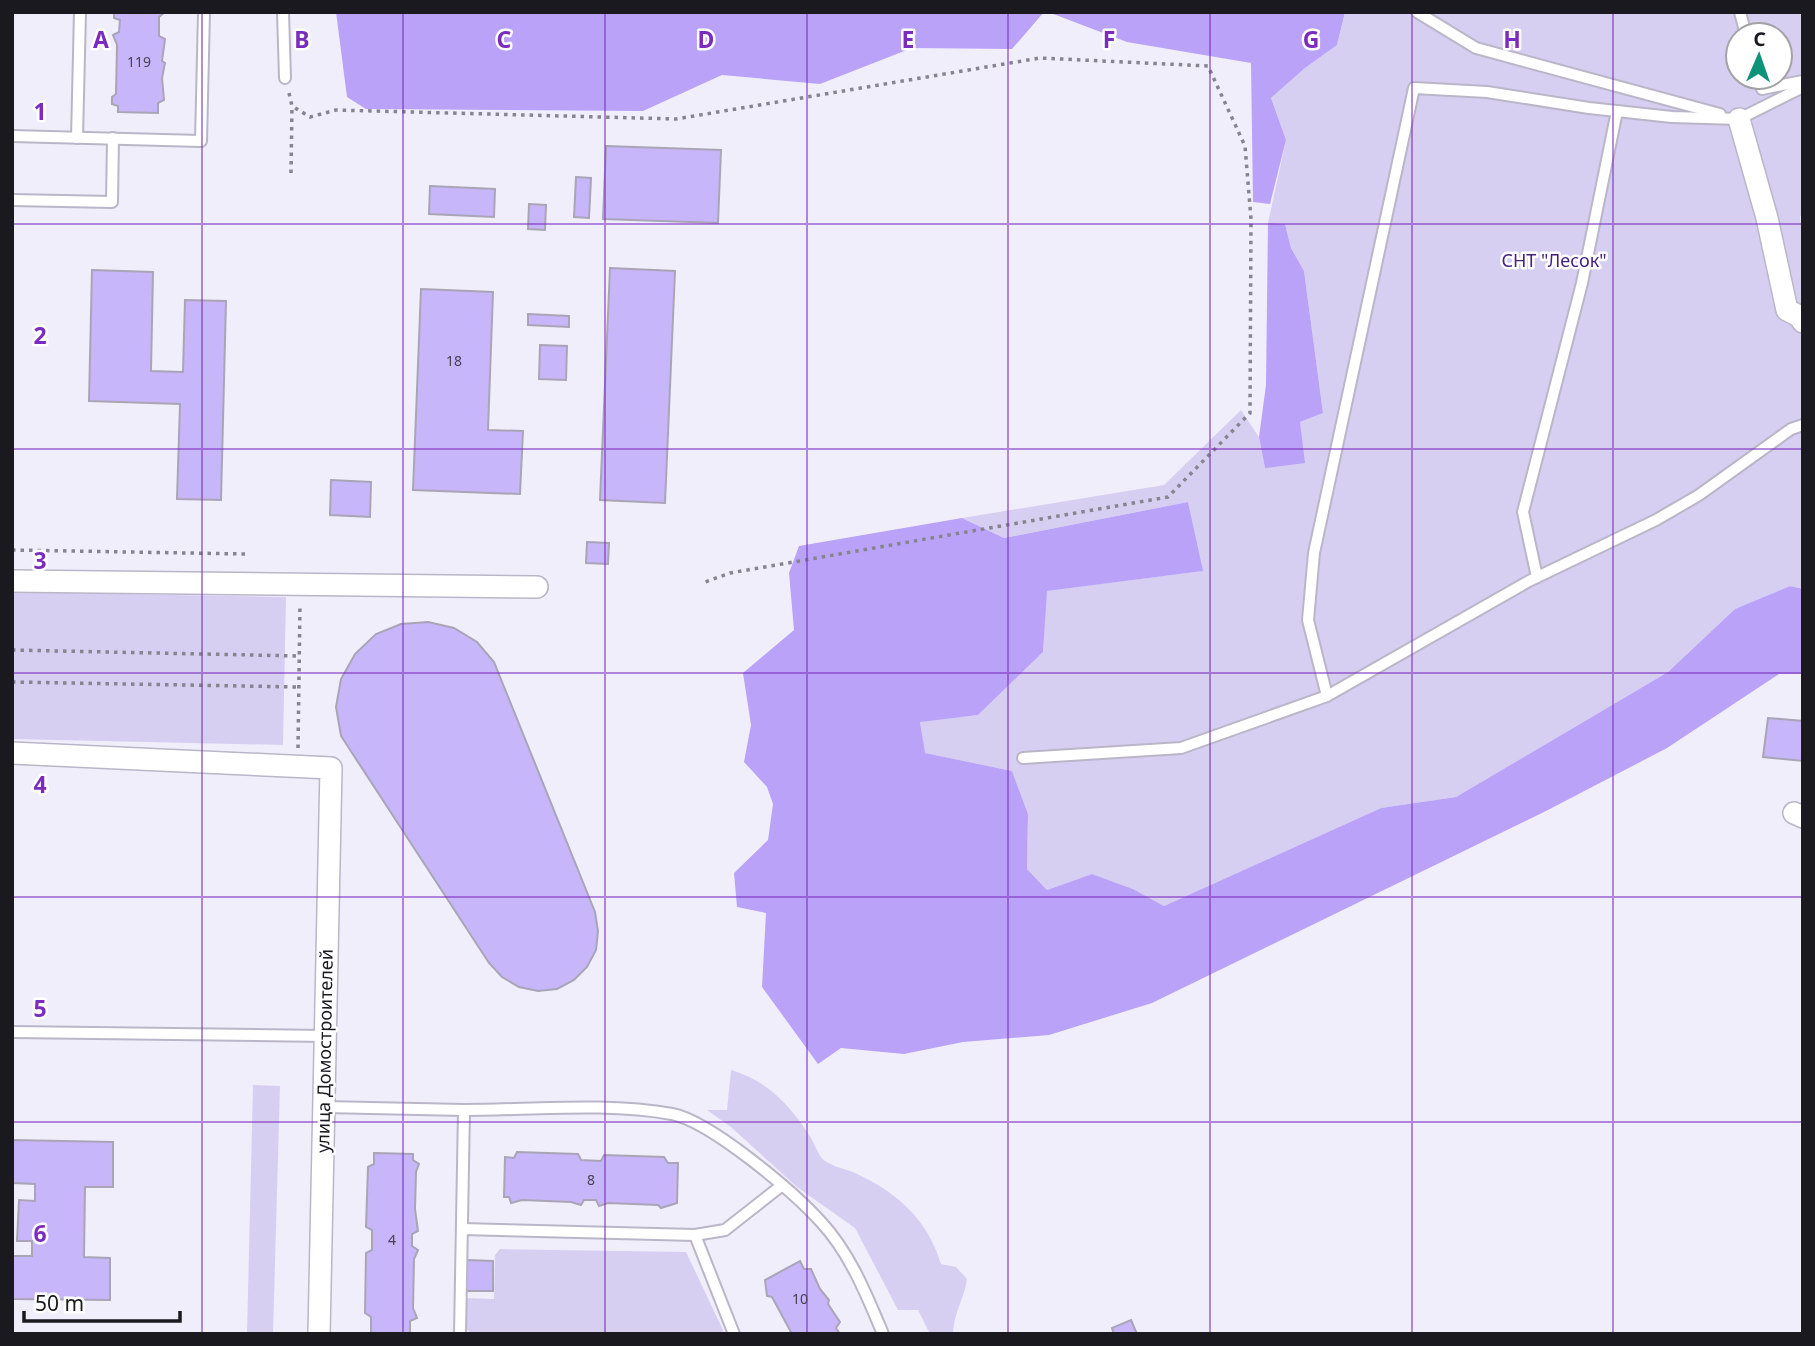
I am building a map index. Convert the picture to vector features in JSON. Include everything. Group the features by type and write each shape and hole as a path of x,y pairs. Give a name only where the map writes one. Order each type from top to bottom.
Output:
{"street":[{"path":"1740,119 1767,218 1787,310 1800,316 1803,322"},
{"path":"12,581 537,587"},
{"path":"12,753 298,767"},
{"name":"улица Домостроителей","path":"298,767 331,768 319,1334"}],"lane":[{"path":"77,138 80,12"},
{"path":"12,136 201,141 204,12"},
{"path":"283,12 285,78"},
{"path":"1417,12 1476,48 1740,119"},
{"path":"1327,696 1307,620 1314,553 1414,88 1487,92 1618,111 1740,119 1803,87"},
{"path":"1537,577 1523,512 1582,284 1618,111"},
{"path":"12,200 112,202 113,138"},
{"path":"1023,758 1181,748 1327,696 1537,577 1656,520 1699,495 1791,429 1803,425"},
{"path":"12,1032 325,1036"},
{"path":"324,1107 635,1110 675,1115 704,1128 781,1186 822,1223 850,1264 883,1334"},
{"path":"460,1334 464,1110"},
{"path":"462,1229 695,1235 725,1230 781,1186"},
{"path":"695,1235 734,1334"}],"path":[{"path":"292,106 310,117 336,110 676,119 1041,58 1208,66 1245,146 1251,219 1250,413 1168,497 730,573 705,582"},
{"path":"285,78 292,106 292,173"},
{"path":"12,550 246,554"},
{"path":"298,767 301,583"},
{"path":"12,650 299,656"},
{"path":"12,682 299,687"}],"green space":[{"name":"СНТ \"Лесок\"","path":"1345,12 1803,12 1803,212 1800,217 1803,245 1803,589 1790,586 1735,609 1668,672 1456,797 1381,808 1164,906 1133,889 1092,874 1047,890 1027,869 1028,814 1012,771 924,753 920,721 978,715 1043,652 1046,591 1202,571 1188,502 1004,538 962,518 1164,485 1241,410 1259,437 1265,468 1300,422 1323,413 1304,271 1291,248 1285,224 1268,223 1286,140 1271,98 1305,68 1337,45"},
{"path":"12,592 286,597 283,745 12,739"},
{"path":"731,1070 756,1080 787,1105 825,1161 884,1189 909,1209 928,1234 941,1264 956,1267 967,1279 953,1334 930,1334 918,1310 898,1310 855,1228 797,1187 731,1127 707,1110 727,1110"},
{"path":"253,1085 280,1086 273,1334 247,1334"},
{"path":"500,1249 686,1252 723,1330 722,1334 471,1334 465,1327 464,1298 494,1299 495,1255"}],"shaded area":[{"path":"336,12 1044,12 1012,49 912,48 820,84 722,75 643,111 366,109 347,97"},
{"path":"1048,12 1345,12 1337,45 1305,68 1271,98 1286,140 1270,204 1253,202 1251,63 1127,42"},
{"path":"1268,223 1285,224 1291,248 1304,271 1323,413 1300,422 1305,463 1265,468 1259,437 1266,385"},
{"path":"1188,502 1203,571 1047,591 1043,652 978,715 920,722 925,753 1012,771 1028,814 1027,869 1047,890 1092,874 1133,889 1164,906 1381,808 1456,797 1668,672 1735,609 1790,586 1803,589 1803,674 1779,674 1667,748 1546,811 1152,1003 1049,1035 963,1042 904,1054 841,1048 818,1064 762,987 766,913 737,907 734,873 768,840 773,804 767,787 744,762 751,725 743,673 794,630 789,573 799,546 962,518 1004,538"}],"building":[{"path":"114,12 165,12 159,17 159,36 165,39 162,61 165,63 162,78 164,100 158,103 158,113 118,112 118,106 112,104 112,97 116,94 117,45 113,35 119,32 120,20 114,18"},
{"path":"606,146 721,150 718,223 603,219"},
{"path":"576,177 591,178 589,218 574,217"},
{"path":"430,186 495,189 494,217 429,214"},
{"path":"529,204 546,205 545,230 528,229"},
{"path":"610,268 675,271 665,503 600,500"},
{"path":"92,270 153,272 151,371 183,372 185,300 226,301 221,500 177,499 180,404 89,401"},
{"path":"421,289 493,292 488,430 523,431 520,494 413,490"},
{"path":"528,314 569,316 569,327 528,325"},
{"path":"540,345 567,346 566,380 539,379"},
{"path":"331,480 371,482 370,517 330,515"},
{"path":"587,542 609,543 608,564 586,563"},
{"path":"428,622 454,628 477,642 494,662 595,912 598,931 596,950 587,967 574,980 557,989 538,991 519,987 502,977 489,963 341,736 336,707 341,679 355,654 376,634 401,624"},
{"path":"1768,718 1803,721 1803,761 1763,757"},
{"path":"12,1140 113,1142 113,1187 85,1187 84,1257 110,1258 110,1300 12,1299 12,1256 32,1256 32,1241 17,1241 19,1200 35,1201 35,1184 12,1183"},
{"path":"517,1152 578,1154 581,1160 601,1161 604,1155 664,1157 668,1163 678,1163 677,1203 661,1208 658,1205 608,1203 599,1206 596,1200 584,1200 581,1205 571,1202 522,1200 511,1203 509,1197 504,1197 505,1157 514,1158"},
{"path":"374,1153 413,1154 413,1160 419,1164 416,1172 415,1209 418,1231 412,1234 412,1246 418,1250 414,1259 413,1308 417,1318 410,1321 410,1333 415,1334 371,1334 371,1317 365,1313 366,1253 372,1250 372,1230 366,1227 368,1167 374,1164"},
{"path":"466,1260 493,1261 493,1291 466,1291"},
{"path":"800,1261 804,1269 811,1269 820,1289 829,1300 828,1304 840,1322 836,1328 840,1334 792,1334 772,1297 767,1296 765,1280"},
{"path":"1131,1320 1137,1334 1114,1334 1112,1328"}]}
